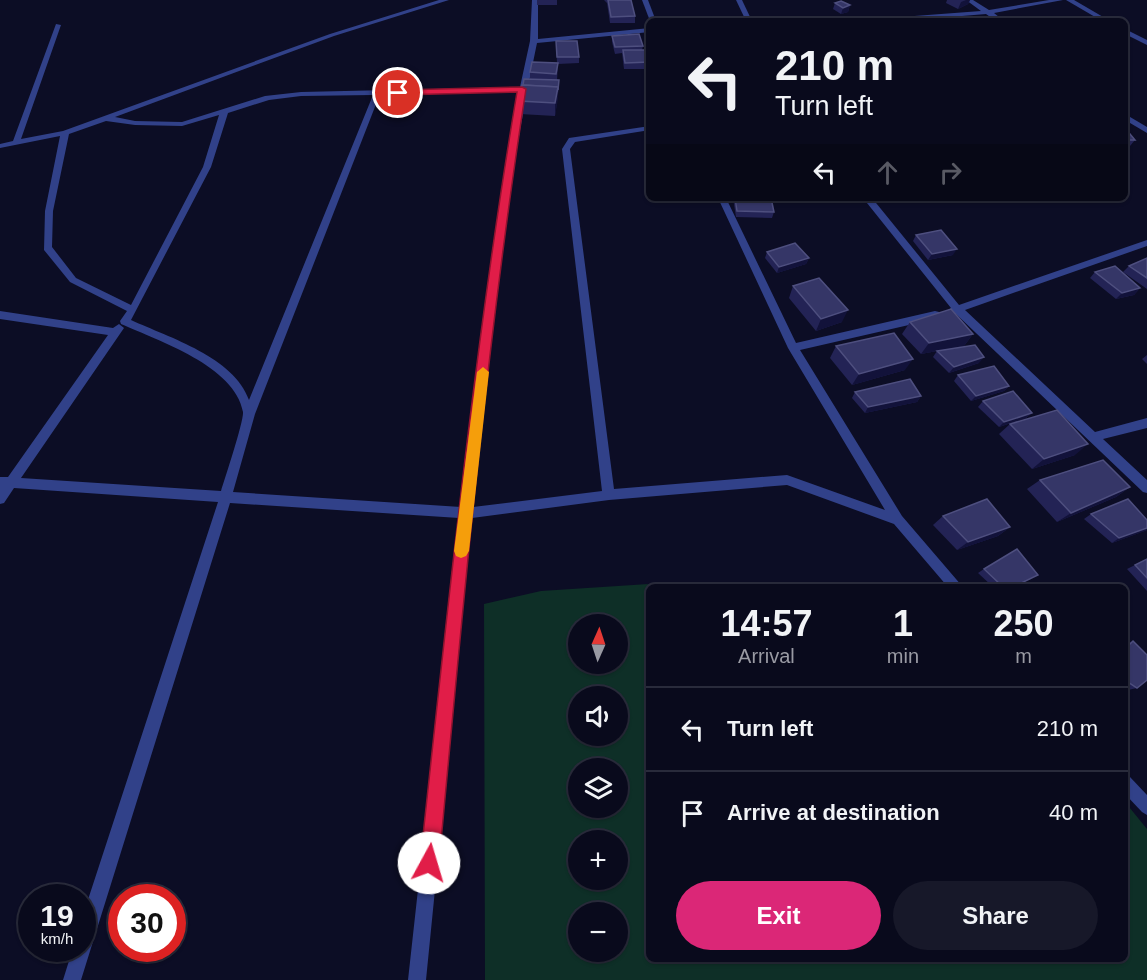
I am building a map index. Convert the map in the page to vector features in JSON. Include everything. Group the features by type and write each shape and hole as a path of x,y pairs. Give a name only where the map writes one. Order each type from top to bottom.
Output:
{"street":[{"path":"0,146 65,134 332,35 447,0"},
{"path":"417,980 465,513 507,181 522,89 534,41 535,0"},
{"path":"645,0 652,18"},
{"path":"739,0 747,18"},
{"path":"969,0 998,18"},
{"path":"924,18 991,12 1060,0"},
{"path":"1069,0 1102,18"},
{"path":"16,143 58,25"},
{"path":"534,41 646,30"},
{"path":"1128,33 1147,43"},
{"path":"108,119 135,123 182,123 268,98 300,94 522,89"},
{"path":"96,903 225,498 249,414 377,93"},
{"path":"0,499 5,483 133,310 207,167 224,112"},
{"path":"1128,118 1147,131"},
{"path":"609,495 566,149 572,140 646,129"},
{"path":"65,134 49,211 47,248 73,280 133,310"},
{"path":"723,201 793,348 898,520 954,584"},
{"path":"869,201 958,310 1147,488"},
{"path":"793,348 958,310 1147,243"},
{"path":"0,315 115,332"},
{"path":"125,321 210,361 240,389 249,414"},
{"path":"1094,437 1147,423"},
{"path":"5,483 465,513 609,495 787,480 898,520"},
{"path":"1128,785 1147,807"},
{"path":"72,980 77,962"}],"green space":[{"path":"646,584 646,962 1128,962 1128,806 1147,829 1147,980 485,980 484,604 541,591"}],"building":[{"path":"608,0 631,0 635,16 611,17"},
{"path":"841,1 850,5 843,8 835,3"},
{"path":"639,34 643,46 615,47 612,36"},
{"path":"556,41 577,41 579,57 557,57"},
{"path":"623,50 646,50 646,62 625,63"},
{"path":"532,62 558,63 556,74 530,72"},
{"path":"524,79 559,80 558,90 558,87 523,85"},
{"path":"522,85 558,87 555,103 519,101"},
{"path":"1128,132 1135,140 1128,140"},
{"path":"735,201 772,201 774,212 737,211"},
{"path":"941,230 957,249 932,254 916,235"},
{"path":"795,243 809,258 779,267 767,252"},
{"path":"1147,258 1147,278 1129,266"},
{"path":"1115,266 1140,288 1122,293 1095,272"},
{"path":"819,278 848,310 821,319 793,286"},
{"path":"951,309 973,334 929,343 910,322"},
{"path":"894,333 913,359 859,374 836,346"},
{"path":"975,345 984,357 954,367 937,351"},
{"path":"994,366 1009,386 976,396 958,375"},
{"path":"910,379 921,396 868,407 855,392"},
{"path":"1013,391 1032,413 1004,422 983,401"},
{"path":"1057,410 1088,444 1044,459 1010,424"},
{"path":"1103,460 1130,487 1071,513 1040,480"},
{"path":"987,499 1010,527 968,542 943,516"},
{"path":"1128,499 1147,520 1147,528 1119,538 1091,514"},
{"path":"1017,549 1038,575 1019,584 1000,584 984,569"},
{"path":"1147,559 1147,578 1135,565"},
{"path":"1133,641 1147,655 1147,680 1137,688 1128,682 1128,646"}],"slow traffic":[{"path":"461,551 483,372"}],"route":[{"path":"398,93 522,89 507,181 465,513 429,863"}]}
